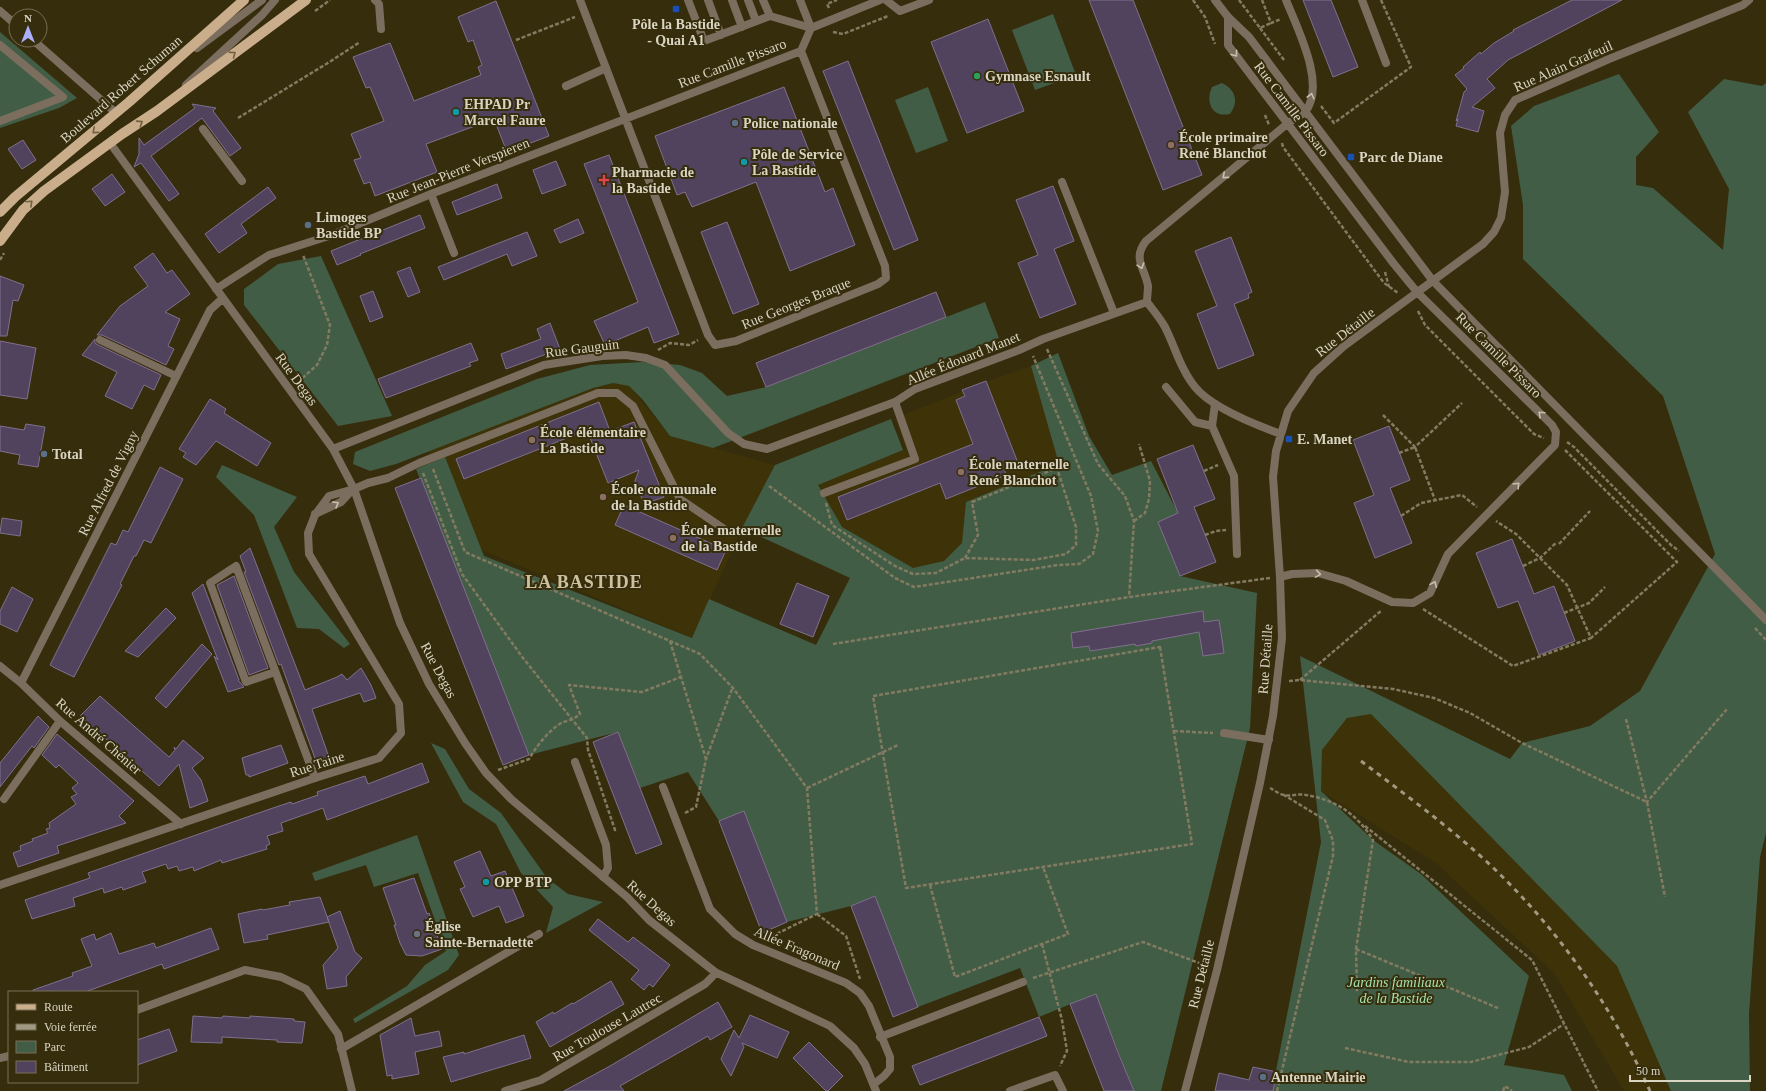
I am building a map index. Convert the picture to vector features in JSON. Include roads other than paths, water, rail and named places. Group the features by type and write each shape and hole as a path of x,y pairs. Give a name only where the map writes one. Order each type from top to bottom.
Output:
{"main road":[{"name":"Boulevard Robert Schuman","path":"0,212 15,197 116,113 244,0"},
{"path":"2,236 23,210 44,191 122,134 157,111 306,0"}],"street":[{"path":"156,78 262,0"},
{"path":"157,111 262,15 275,0"},
{"path":"375,0 379,4 381,29"},
{"path":"580,0 625,118"},
{"path":"688,0 704,41 770,16 811,28 880,0"},
{"path":"708,0 721,35"},
{"path":"732,0 742,27"},
{"path":"748,0 756,21"},
{"path":"763,0 770,16"},
{"path":"800,0 811,28"},
{"path":"886,0 900,11 929,0"},
{"path":"1215,0 1228,17 1249,37 1434,281 1766,620"},
{"path":"1281,434 1264,428 1215,404 1196,388 1189,378 1164,325 1147,302 1148,286 1139,259 1141,247 1146,241 1287,124 1305,112 1312,95 1311,64 1286,0"},
{"path":"1362,0 1386,63"},
{"name":"Rue Alain Grafeuil","path":"1417,292 1483,244 1494,232 1501,218 1505,192 1500,133 1505,115 1515,100 1743,4 1749,0"},
{"path":"0,11 8,18"},
{"name":"Rue Camille Pissaro","path":"1228,17 1228,45 1417,292 1552,425 1556,432 1555,445 1448,554 1430,593 1413,603 1392,602 1346,581 1318,572 1292,574 1280,577"},
{"name":"Rue Camille Pissaro","path":"625,118 801,51 811,28"},
{"path":"0,45 63,97 0,121"},
{"path":"42,48 116,113"},
{"name":"Rue Georges Braque","path":"625,118 708,336 715,345 736,341 878,284 886,278 885,266 801,51"},
{"path":"566,86 606,68"},
{"name":"Rue Jean-Pierre Verspieren","path":"216,289 269,255 332,235 431,194 625,118"},
{"path":"203,129 242,181"},
{"name":"Rue Degas","path":"110,143 333,449 354,489 400,623 429,684 486,774 541,826 627,897 649,920 715,972 830,1026 854,1048 875,1087"},
{"path":"1062,182 1114,313"},
{"path":"431,194 454,253"},
{"name":"Rue Détaille","path":"1184,1091 1217,970 1269,740 1282,638 1280,577 1273,478 1276,451 1288,411 1314,373 1344,346 1417,292"},
{"name":"Rue Alfred de Vigny","path":"21,683 210,310 223,298"},
{"name":"Allée Édouard Manet","path":"767,449 895,402 915,389 1029,346 1043,339 1147,302"},
{"path":"100,340 176,376"},
{"name":"Rue Gauguin","path":"333,449 544,365 602,356 646,358 665,365 728,433 744,444 767,449"},
{"path":"1166,387 1195,422 1212,426"},
{"name":"Rue Taine","path":"0,886 315,778 379,758 401,734 399,704 309,554 308,533 315,515 329,496 354,489 368,482 388,478 419,463 598,393 617,393 633,406 680,499 730,533"},
{"path":"824,493 915,458 895,402"},
{"path":"1215,404 1212,426 1234,476 1236,554"},
{"path":"275,672 246,682 210,583 236,566 315,778"},
{"name":"Rue André Chénier","path":"0,666 21,683 60,721 181,824"},
{"path":"4,799 60,721"},
{"path":"1224,733 1269,740"},
{"path":"575,762 603,833 608,854 608,868 603,877"},
{"name":"Allée Fragonard","path":"663,787 710,909 735,934 753,945 846,983 860,993 868,1006 880,1037 890,1057 890,1070 875,1087"},
{"path":"341,1050 539,934"},
{"path":"138,1010 245,970 281,977 306,989 338,1034 352,1091"},
{"name":"Rue Toulouse Lautrec","path":"505,1091 541,1080 705,984 715,972"},
{"path":"880,1037 1023,982"},
{"path":"1010,1091 1055,1075 1063,1091"},
{"name":"Rue Détaille","path":"1188,1079 1190,1091"}],"railway":[{"path":"1361,761 1456,835 1512,886 1536,912 1580,968 1599,997 1635,1059 1650,1091"}],"place":[{"name":"Pôle la Bastide - Quai A1","path":"676,9"},
{"name":"Gymnase Esnault","path":"977,76"},
{"name":"EHPAD Pr Marcel Faure","path":"456,112"},
{"name":"Police nationale","path":"735,123"},
{"name":"École primaire René Blanchot","path":"1171,145"},
{"name":"Parc de Diane","path":"1351,157"},
{"name":"Pôle de Service La Bastide","path":"744,162"},
{"name":"Pharmacie de la Bastide","path":"604,180"},
{"name":"Limoges Bastide BP","path":"308,225"},
{"name":"E. Manet","path":"1289,439"},
{"name":"École élémentaire La Bastide","path":"532,440"},
{"name":"Total","path":"44,454"},
{"name":"École maternelle René Blanchot","path":"961,472"},
{"name":"École communale de la Bastide","path":"603,497"},
{"name":"École maternelle de la Bastide","path":"673,538"},
{"name":"OPP BTP","path":"486,882"},
{"name":"Église Sainte-Bernadette","path":"417,934"},
{"name":"Antenne Mairie","path":"1263,1077"}],"district":[{"name":"LA BASTIDE","path":"584,582"}],"park label":[{"name":"Jardins familiaux de la Bastide","path":"1396,990"}]}
